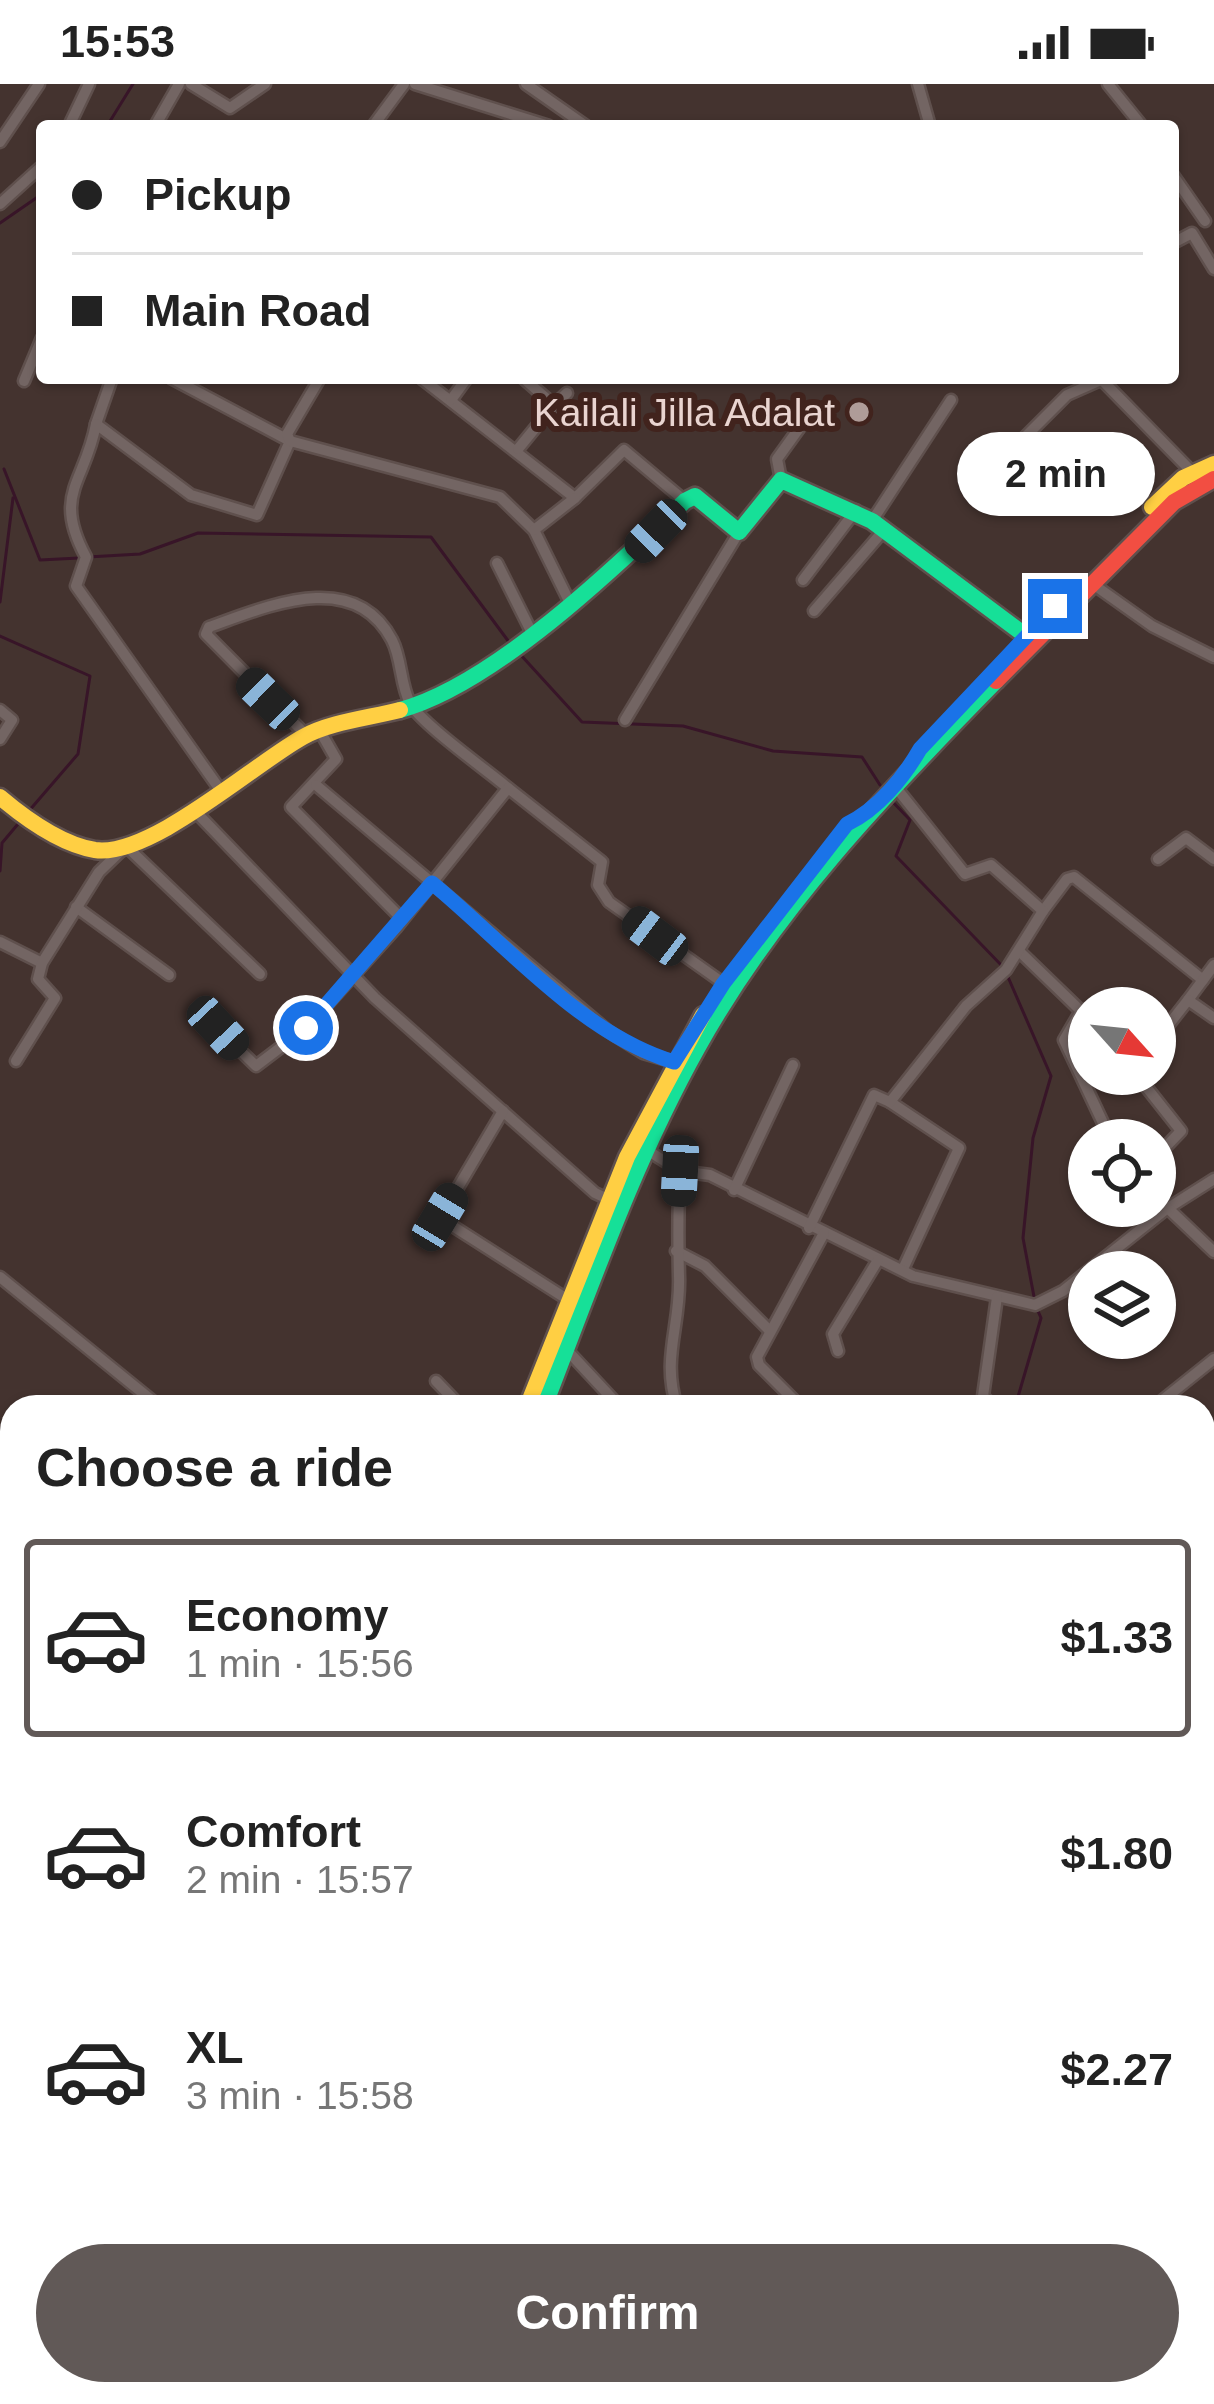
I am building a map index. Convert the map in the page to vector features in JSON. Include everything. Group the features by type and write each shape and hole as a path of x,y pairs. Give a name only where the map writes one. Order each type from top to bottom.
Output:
{"main road":[{"path":"914,764 920,749 1170,489 1214,464"},
{"path":"0,796 32,824 96,850 126,846 195,811 313,733 411,706 477,671 627,562 685,501 695,496 739,532 781,479 856,510 1026,636"},
{"path":"532,1395 674,1062 728,987 856,833 868,811 935,749 1090,582 1174,502 1214,479"},
{"path":"549,1395 615,1203 647,1150 728,987"}],"street":[{"path":"0,142 39,84"},
{"path":"72,120 89,84"},
{"path":"158,120 179,84"},
{"path":"191,84 230,108 265,84"},
{"path":"377,120 404,84"},
{"path":"415,84 520,120"},
{"path":"526,84 577,120"},
{"path":"918,84 928,120"},
{"path":"1108,84 1137,120"},
{"path":"1,202 36,171"},
{"path":"1179,182 1209,217 1179,240"},
{"path":"1192,233 1214,268"},
{"path":"24,381 36,352"},
{"path":"110,384 74,476 68,509 69,525 86,557 76,586 220,791"},
{"path":"182,384 290,441 500,497 533,530 570,603"},
{"path":"95,424 191,495 252,516 262,507 290,441 287,434 316,384"},
{"path":"429,384 575,498"},
{"path":"451,400 463,384"},
{"path":"530,384 554,405"},
{"path":"996,466 1067,395 1090,384"},
{"path":"1106,384 1193,473"},
{"path":"518,449 567,393"},
{"path":"814,610 878,525 951,400"},
{"path":"781,479 777,459 813,409"},
{"path":"533,530 575,498 624,450 685,501"},
{"path":"803,580 856,510"},
{"path":"625,720 739,532"},
{"path":"497,562 531,631"},
{"path":"1090,582 1152,626 1214,657"},
{"path":"402,919 291,807 336,759 206,634 209,627 314,596 335,598 373,615 393,641 411,706 602,862 598,884 609,902 728,987"},
{"path":"0,710 12,720 0,740"},
{"path":"316,785 608,1031 643,1053 674,1062"},
{"path":"892,787 965,874 992,865 1043,911"},
{"path":"218,1028 256,1066 292,1043 402,919 508,788"},
{"path":"195,811 355,972 375,998 615,1203"},
{"path":"1158,859 1186,838 1214,860"},
{"path":"16,1061 55,998 38,979 42,963 99,872 126,846 260,974"},
{"path":"890,1102 966,1006 1019,951 1066,879 1074,877 1202,980"},
{"path":"76,907 169,975"},
{"path":"0,942 42,963"},
{"path":"1019,951 1081,1011 1064,1040 1101,1119"},
{"path":"1176,1015 1214,965"},
{"path":"1188,1000 1214,1018"},
{"path":"734,1190 793,1065"},
{"path":"809,1228 874,1095 959,1148 903,1269"},
{"path":"1152,1095 1171,1119"},
{"path":"503,1112 440,1217 570,1301"},
{"path":"647,1150 680,1171 710,1175 878,1261 1035,1305 1064,1291 1144,1227"},
{"path":"672,1395 665,1375 680,1280 676,1251 680,1171"},
{"path":"1176,1203 1214,1180"},
{"path":"1176,1219 1214,1252"},
{"path":"789,1395 759,1365 770,1331 824,1233"},
{"path":"676,1251 705,1266 770,1331"},
{"path":"838,1351 833,1334 878,1261"},
{"path":"0,1277 145,1395"},
{"path":"983,1395 997,1298"},
{"path":"566,1349 609,1395"},
{"path":"1169,1395 1214,1359"},
{"path":"436,1381 449,1395"}],"waterway":[{"path":"111,120 133,84"},
{"path":"0,223 36,198"},
{"path":"4,469 40,560 79,558"},
{"path":"0,602 13,498"},
{"path":"88,557 140,554 198,533 431,537 509,642"},
{"path":"0,636 90,676 78,754 28,812"},
{"path":"519,653 582,722 683,726 773,751 862,757 880,785"},
{"path":"889,798 910,820 896,856 1004,968"},
{"path":"0,871 2,843 18,824"},
{"path":"1008,977 1051,1076 1033,1138 1023,1238 1035,1302"},
{"path":"1019,1395 1041,1318 1038,1311"}],"traffic: fast":[{"path":"400,710 436,697 513,650 589,590 685,501 695,496 739,532 781,480 872,521 1026,636"},
{"path":"549,1395 654,1134 728,996 835,854 996,681"}],"traffic: slow":[{"path":"1152,507 1183,478 1214,464"},
{"path":"0,797 69,842 95,850 118,849 172,825 303,737 400,710"},
{"path":"532,1395 627,1157 703,1015"}],"traffic: jam":[{"path":"996,681 1174,502 1214,479"}],"place":[{"name":"Kailali Jilla Adalat","path":"859,412"}],"route":[{"path":"306,1028 432,883 608,1031 643,1053 674,1062 723,984 847,824 863,816 914,764 920,749 1055,606"}]}
